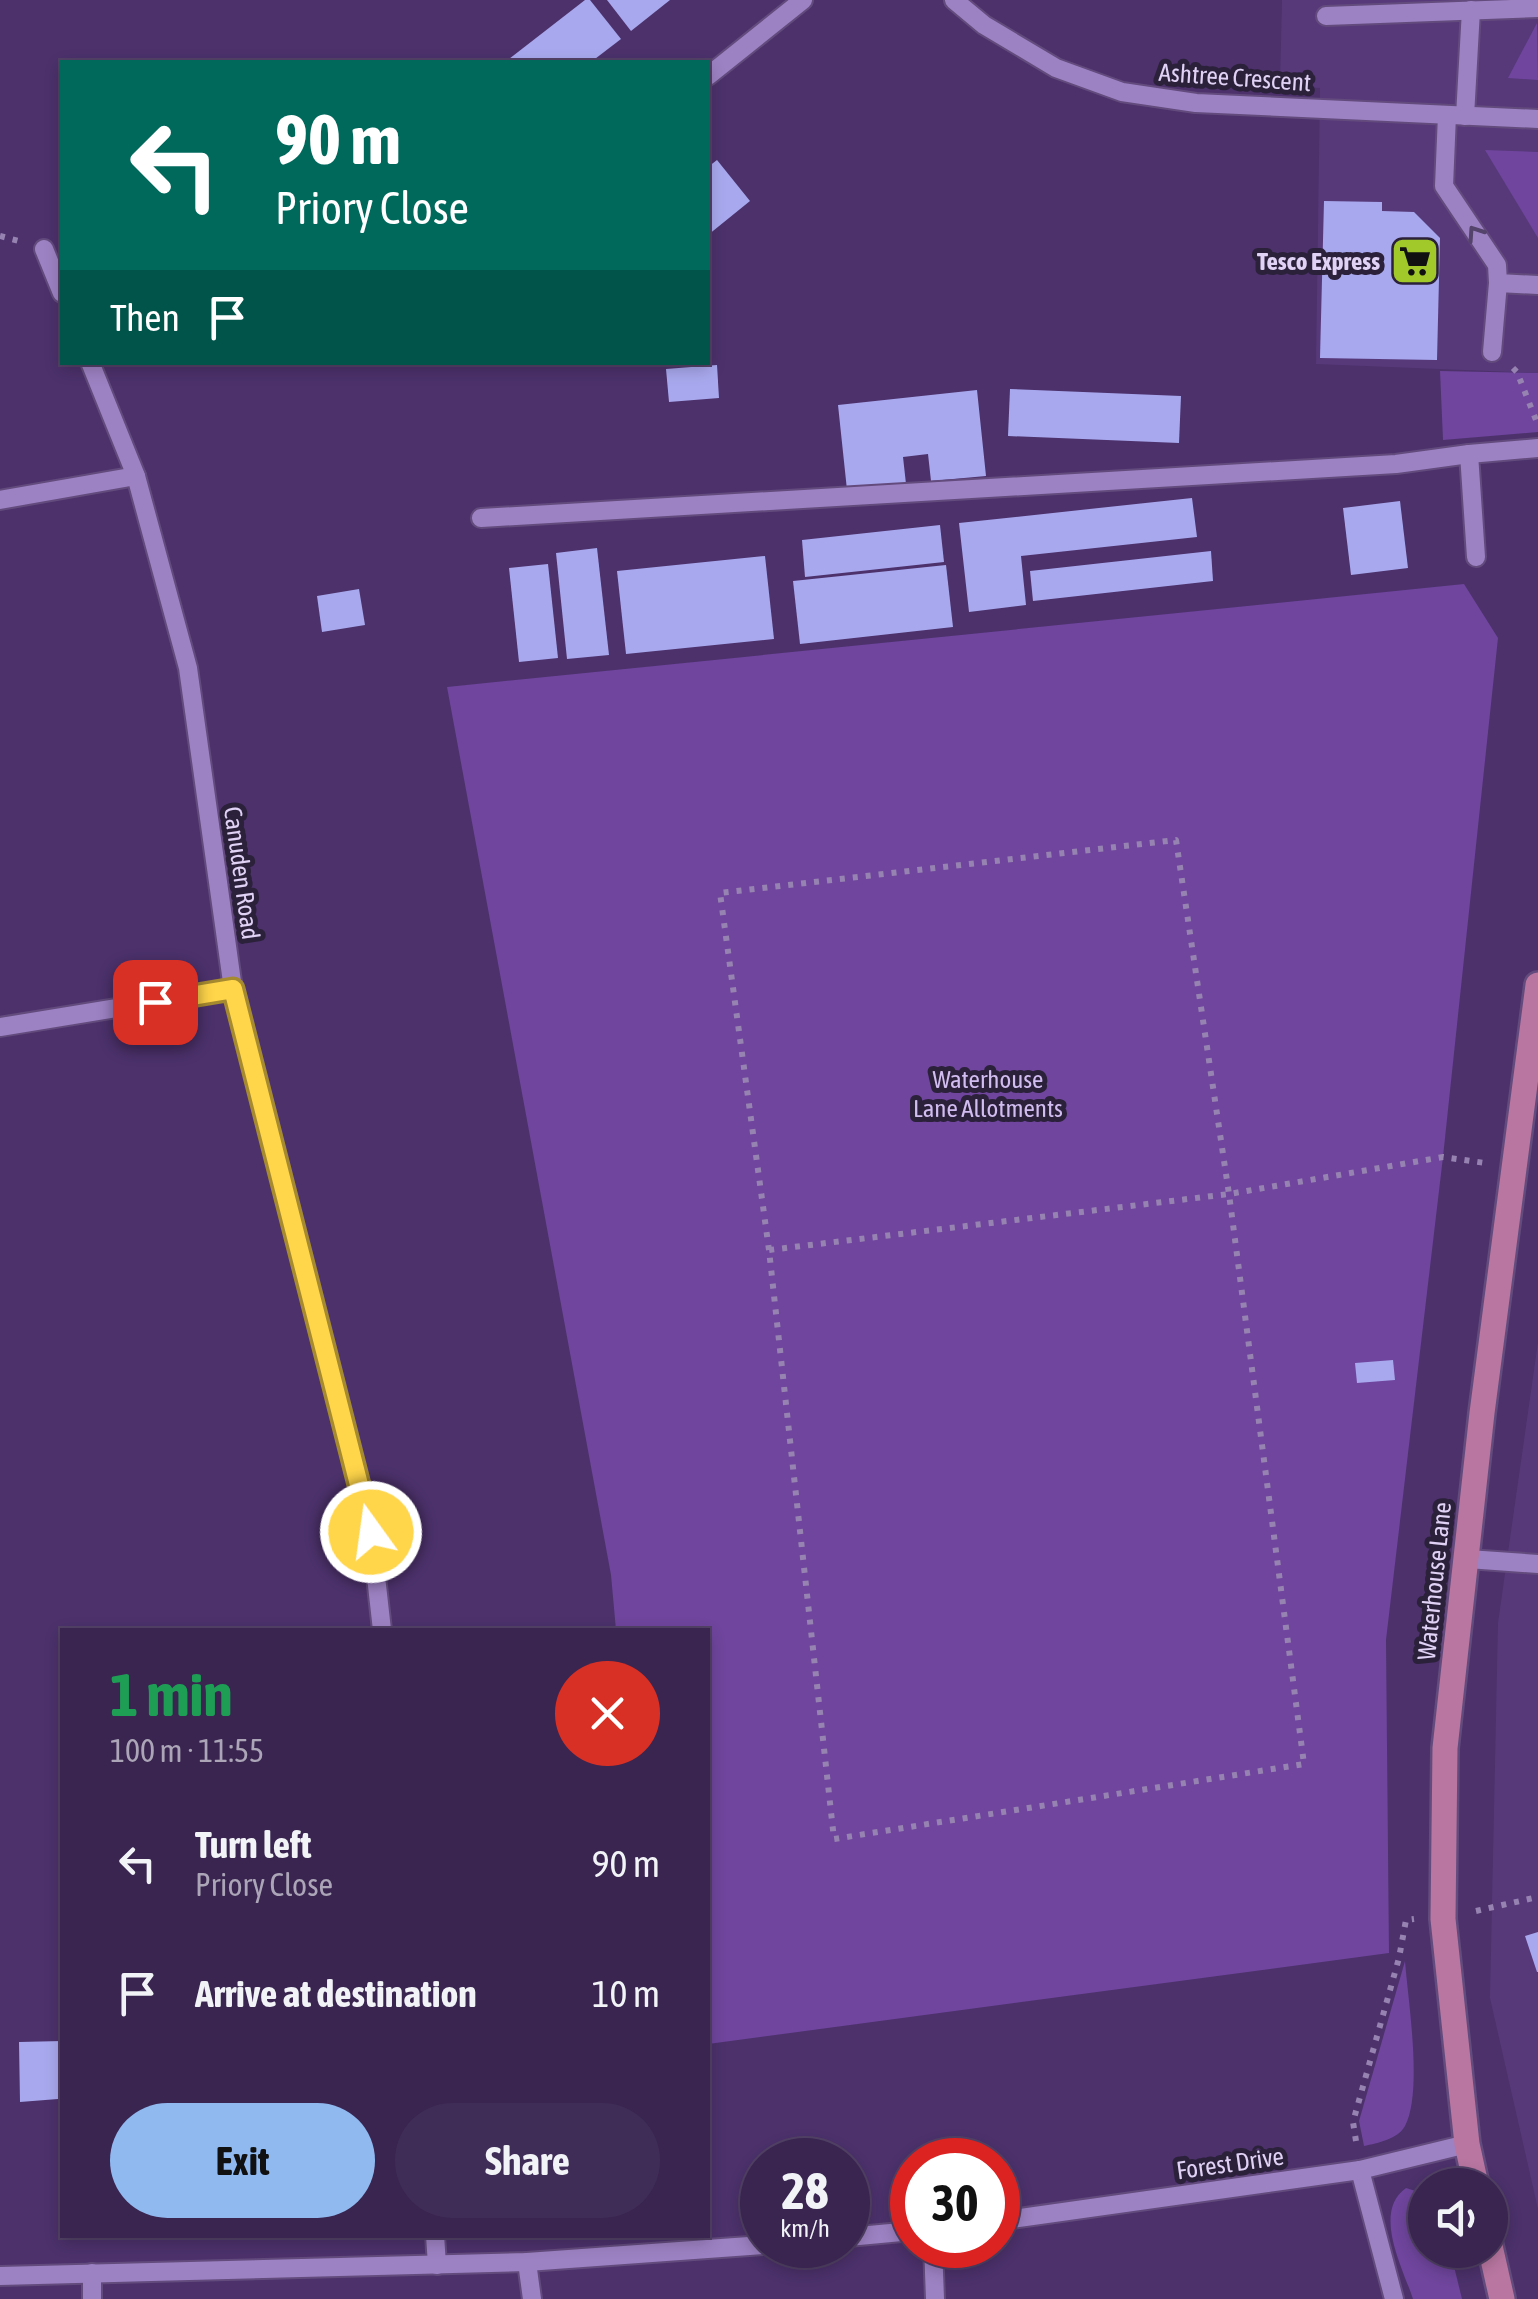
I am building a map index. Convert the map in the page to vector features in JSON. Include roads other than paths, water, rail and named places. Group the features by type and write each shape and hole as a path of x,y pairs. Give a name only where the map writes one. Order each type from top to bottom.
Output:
{"main road":[{"name":"Waterhouse Lane","path":"1472,2168 1443,1919 1445,1748 1482,1412 1538,985"},
{"path":"1495,2268 1502,2299"}],"street":[{"path":"710,74 803,0"},
{"name":"Ashtree Crescent","path":"954,0 984,25 1056,68 1122,92 1196,103 1538,119"},
{"path":"1326,16 1431,5 1536,5"},
{"path":"1481,6 1444,186 1497,266 1492,352"},
{"path":"44,249 60,289"},
{"path":"1498,283 1538,285"},
{"name":"Canuden Road","path":"91,365 136,476 188,668 233,989 371,1532 382,1628"},
{"path":"481,518 1396,464 1538,448"},
{"path":"1469,454 1476,557"},
{"path":"0,500 136,476"},
{"path":"0,1027 233,989"},
{"path":"1468,1559 1538,1564"},
{"name":"Forest Drive","path":"1020,2217 1360,2170 1467,2144"},
{"path":"1360,2170 1394,2299"},
{"path":"436,2238 437,2266"},
{"path":"0,2276 437,2266 740,2247"},
{"path":"528,2262 532,2299"},
{"path":"934,2268 936,2299"},
{"path":"92,2273 92,2299"}],"place":[{"name":"Tesco Express","path":"1415,261"}],"park label":[{"name":"Waterhouse Lane Allotments","path":"988,1094"}]}
